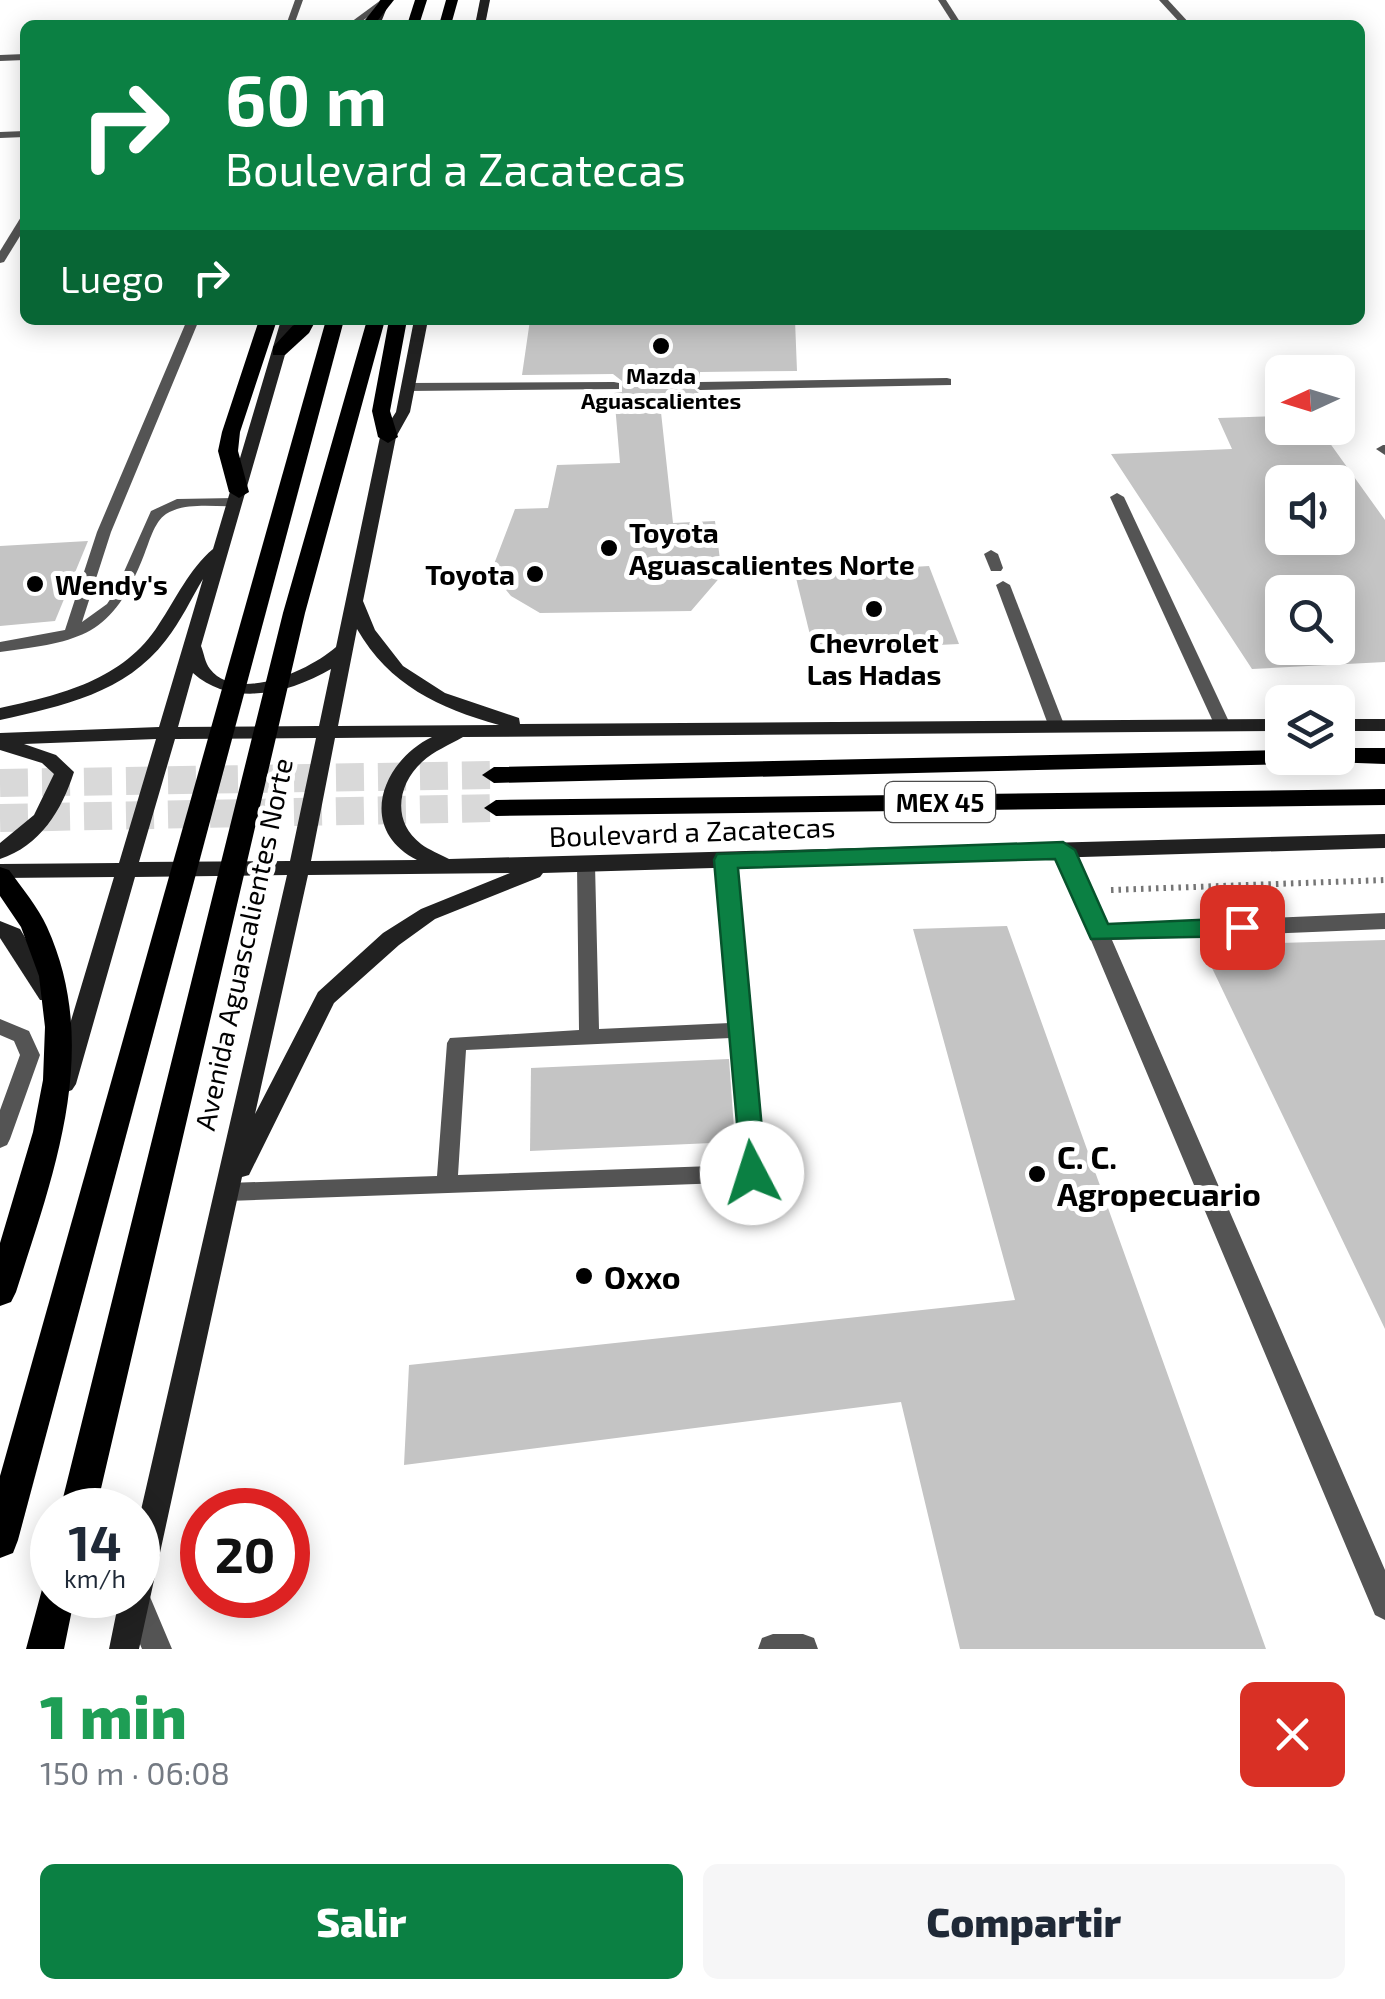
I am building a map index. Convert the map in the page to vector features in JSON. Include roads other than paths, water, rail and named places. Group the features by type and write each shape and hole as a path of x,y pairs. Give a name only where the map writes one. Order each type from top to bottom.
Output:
{"main road":[{"path":"370,20 386,0"},
{"path":"237,497 228,451 243,387 266,325"},
{"path":"0,1302 287,325"},
{"path":"279,351 306,325"},
{"path":"0,1540 334,325"},
{"name":"Avenida Aguascalientes Norte","path":"83,1488 294,613 375,325"},
{"path":"388,437 381,411 397,325"},
{"name":"Avenida Aguascalientes Norte","path":"160,1489 299,867 388,437 403,412 420,325"},
{"path":"0,714 82,694 136,664 162,634 198,571 219,552"},
{"path":"357,594 362,625 371,643 385,660 425,691 481,715 584,730"},
{"path":"194,640 192,651 202,671 226,684 261,688 313,676 337,658 348,637"},
{"path":"0,742 167,733 1265,725"},
{"path":"1355,725 1385,725"},
{"path":"452,867 410,846 390,815 389,798 394,780 422,750 464,731"},
{"path":"0,742 49,759 64,772 42,822 20,843 0,852"},
{"path":"1355,756 1385,756"},
{"name":"MEX 45","path":"494,775 1265,758"},
{"name":"Boulevard a Zacatecas","path":"496,808 1385,797"},
{"name":"Boulevard a Zacatecas","path":"0,874 126,869 586,865 1385,840"},
{"path":"228,1192 326,998 357,967 391,938 442,908 513,877 558,864"},
{"path":"0,874 44,942 58,989 63,1059 45,1143 0,1292"},
{"path":"0,930 12,935 37,971 56,1010 69,1068"},
{"path":"44,1649 52,1618"},
{"path":"124,1649 130,1618"}],"street":[{"path":"1063,850 1385,1605"},
{"path":"1096,924 1385,921"},
{"path":"144,1618 157,1649"},
{"path":"773,1649 803,1649"}],"lane":[{"path":"358,20 386,0"},
{"path":"1163,0 1182,20"},
{"path":"0,260 20,235"},
{"path":"71,634 104,532 191,325"},
{"path":"700,386 946,382"},
{"path":"408,387 614,386"},
{"path":"0,647 71,634 103,618 120,595 156,514 177,503 237,497"},
{"path":"1117,497 1224,726"},
{"path":"1003,586 1056,727"},
{"path":"228,1192 752,1173 726,860"},
{"path":"586,865 588,1038"},
{"path":"0,1026 22,1036 30,1054 0,1139"},
{"path":"447,1182 457,1043 739,1030"},
{"path":"0,1218 25,1217"}],"tunnel":[{"path":"0,783 494,775"},
{"path":"0,818 496,808"}],"place":[{"name":"Mazda Aguascalientes","path":"661,346"},
{"name":"Toyota Aguascalientes Norte","path":"609,548"},
{"name":"Toyota","path":"535,574"},
{"name":"Wendy's","path":"35,584"},
{"name":"Chevrolet Las Hadas","path":"874,609"},
{"name":"C. C. Agropecuario","path":"1037,1174"},
{"name":"Oxxo","path":"584,1276"}]}
